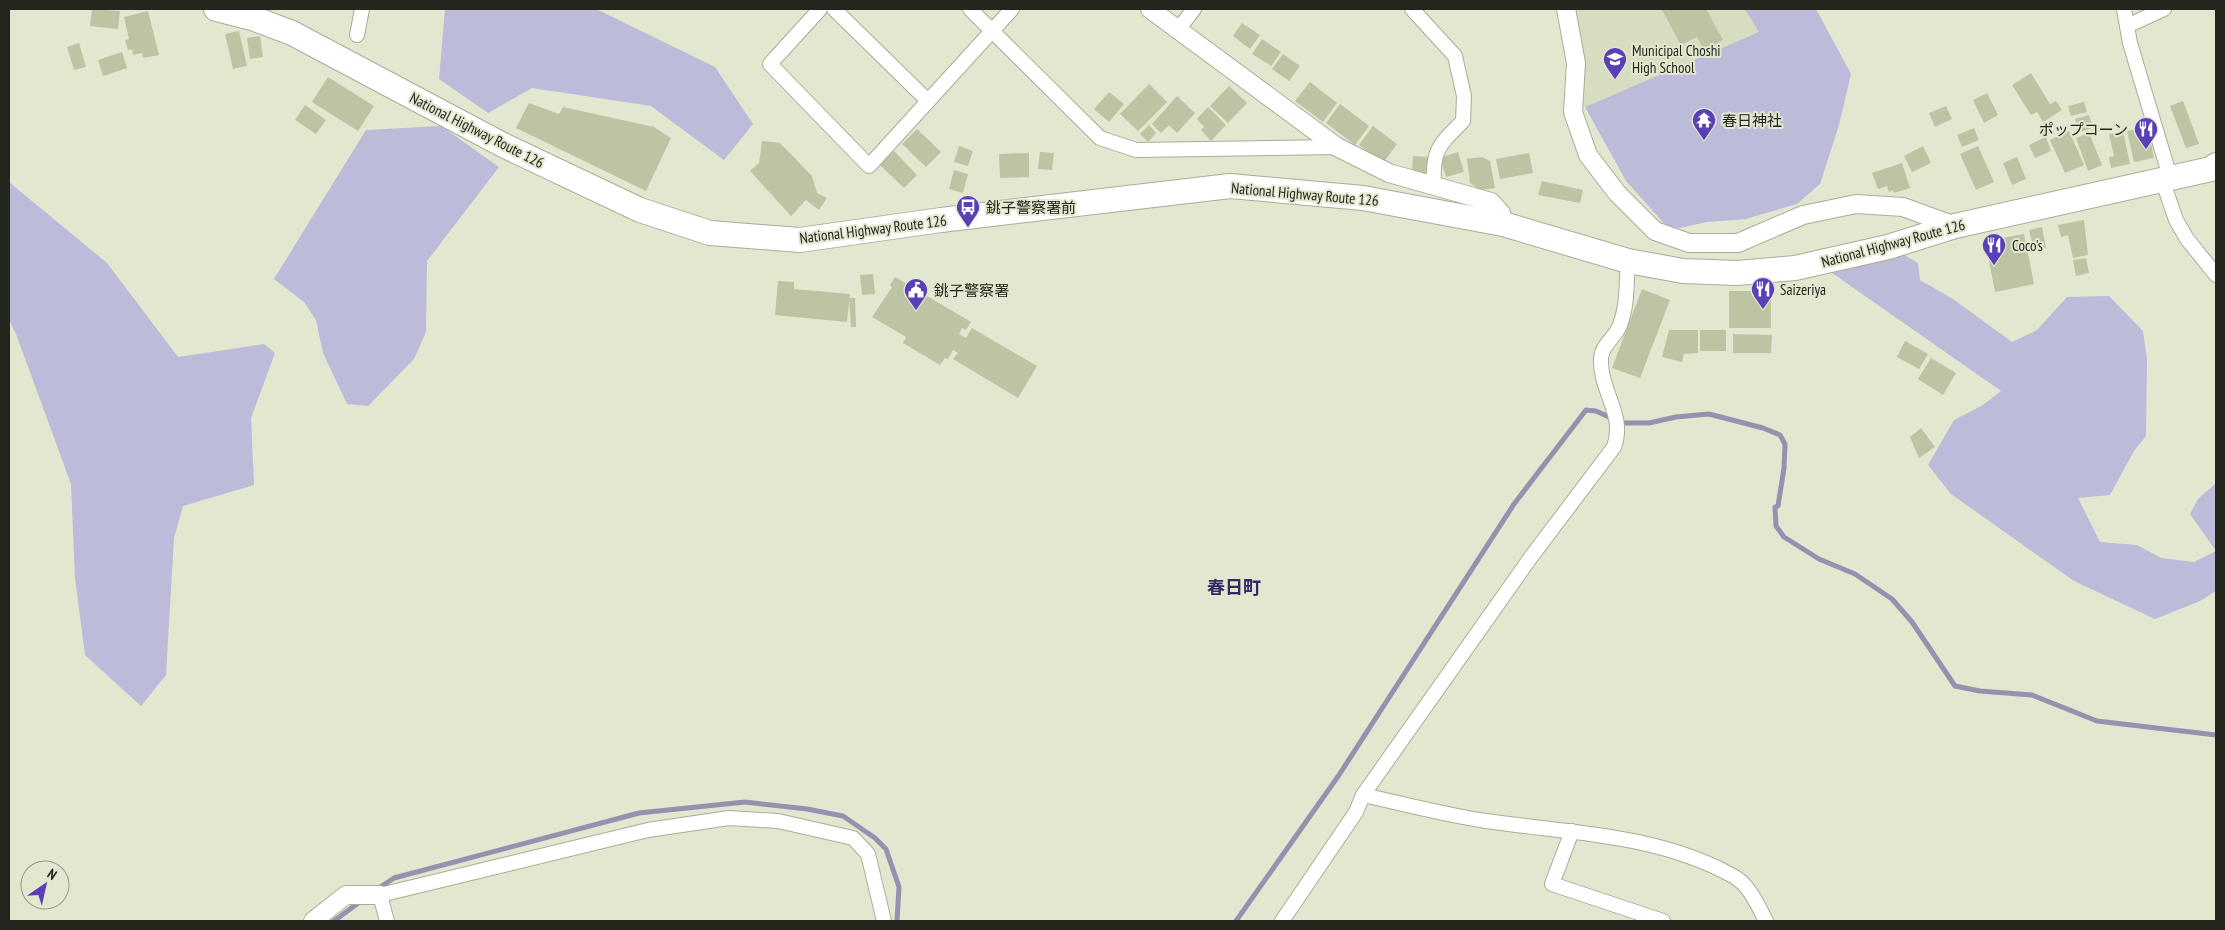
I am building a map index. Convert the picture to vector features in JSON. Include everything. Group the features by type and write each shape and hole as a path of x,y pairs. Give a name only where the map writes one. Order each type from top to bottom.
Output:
{"highway":[{"name":"National Highway Route 126","path":"216,9 254,19 292,33 512,149 640,210 710,233 800,240 942,220 1230,186 1363,198 1503,224 1628,261 1708,273 1776,270 1888,247 1955,226 2214,167"}],"street":[{"path":"357,34 362,9"},
{"path":"820,9 770,64 869,166 1012,9"},
{"path":"834,9 928,101"},
{"path":"970,9 1100,138 1136,150 1337,147"},
{"path":"1150,9 1337,147 1389,173 1491,202 1501,212 1503,224"},
{"path":"1178,31 1194,9"},
{"path":"1412,9 1455,56 1464,96 1463,120 1439,145 1433,169 1434,187"},
{"path":"1566,9 1576,63 1573,112 1588,155 1617,193 1655,231 1689,242 1738,243 1803,216 1856,204 1902,207 1955,226"},
{"path":"2124,9 2176,220 2187,239 2216,274"},
{"path":"2127,26 2164,9"},
{"path":"1282,921 1356,812 1363,796 1531,557 1614,446 1618,435 1617,415 1603,375 1601,356 1606,345 1620,327 1627,301 1628,261"},
{"path":"1363,796 1484,821 1572,831 1668,848 1735,876 1754,896 1766,921"},
{"path":"313,921 346,895 380,895 648,830 729,818 778,820 853,838 868,854 884,921"},
{"path":"1572,831 1552,884 1663,921"},
{"path":"380,895 387,921"}],"shaded area":[{"path":"445,9 596,9 715,67 753,124 724,160 651,106 532,88 488,113 439,79"},
{"name":"Municipal Choshi High School","path":"1575,9 1753,9 1759,32 1582,108 1583,53"},
{"path":"1745,9 1816,9 1851,74 1839,125 1820,184 1797,204 1746,219 1707,222 1670,230 1626,181 1585,107 1759,32"},
{"path":"441,126 499,167 427,261 426,332 414,359 368,406 347,404 323,353 316,320 304,302 274,279 366,130"},
{"path":"9,182 107,263 178,357 264,344 275,353 251,418 254,485 183,506 174,538 166,675 141,706 85,655 75,578 71,484 16,334 9,320"},
{"path":"1901,253 1918,263 1920,280 1953,299 2012,342 2037,330 2067,297 2109,296 2143,331 2147,360 2146,436 2134,451 2110,495 2078,498 2100,542 2137,545 2161,558 2194,562 2216,551 2216,591 2200,601 2155,619 2074,581 1951,494 1928,465 1954,420 1983,405 2001,391 1825,268"},
{"path":"2216,483 2216,551 2190,514 2198,499"}],"building":[{"path":"92,9 120,11 118,29 90,26"},
{"path":"1706,9 1723,40 1704,50 1697,37 1681,45 1662,10"},
{"path":"148,11 159,55 143,58 142,53 133,55 132,49 128,50 125,40 129,39 124,17"},
{"path":"1242,23 1260,35 1250,49 1233,36"},
{"path":"239,31 247,66 233,69 225,34"},
{"path":"260,36 263,57 250,59 247,38"},
{"path":"1262,39 1281,52 1271,66 1252,54"},
{"path":"79,43 86,67 74,70 67,47"},
{"path":"122,52 127,68 103,76 98,60"},
{"path":"1283,54 1300,66 1289,81 1272,69"},
{"path":"2031,73 2050,104 2056,101 2062,110 2043,122 2037,112 2031,115 2012,85"},
{"path":"328,77 374,106 358,131 312,102"},
{"path":"1310,82 1337,103 1323,122 1295,101"},
{"path":"1149,84 1167,102 1138,131 1120,114"},
{"path":"1229,86 1247,103 1228,123 1210,106"},
{"path":"1109,92 1124,104 1109,122 1094,109"},
{"path":"1987,93 1998,115 1984,123 1973,100"},
{"path":"1177,96 1195,113 1177,133 1169,125 1161,133 1152,124"},
{"path":"2183,101 2199,144 2186,148 2170,106"},
{"path":"2084,102 2087,112 2071,116 2068,106"},
{"path":"529,103 559,114 563,107 654,127 671,138 646,191 516,128"},
{"path":"1340,104 1369,126 1355,145 1326,123"},
{"path":"305,105 326,120 316,134 295,120"},
{"path":"1946,106 1952,119 1935,127 1929,113"},
{"path":"1208,107 1226,125 1211,141 1201,130 1204,127 1197,119"},
{"path":"2089,115 2093,128 2079,132 2075,119"},
{"path":"1149,125 1156,133 1148,142 1140,134"},
{"path":"1373,126 1397,144 1383,163 1359,145"},
{"path":"2148,127 2154,158 2134,162 2127,131"},
{"path":"1974,128 1979,140 1962,147 1957,135"},
{"path":"917,129 941,152 926,167 902,144"},
{"path":"2069,131 2084,165 2065,173 2050,140"},
{"path":"2123,131 2130,164 2111,168 2109,157 2114,156 2109,134"},
{"path":"2089,133 2102,165 2088,171 2076,138"},
{"path":"2046,137 2051,151 2035,158 2029,145"},
{"path":"762,141 780,143 812,176 817,193 827,198 819,210 806,200 791,216 750,171 759,163"},
{"path":"959,146 973,151 968,166 954,162"},
{"path":"1923,146 1931,163 1912,172 1904,156"},
{"path":"1978,146 1994,182 1976,190 1960,154"},
{"path":"894,151 917,175 904,188 880,165"},
{"path":"1040,152 1054,153 1052,170 1038,169"},
{"path":"1458,152 1464,172 1446,177 1440,158"},
{"path":"1029,153 1029,177 1000,178 999,154"},
{"path":"1529,153 1533,173 1500,179 1496,159"},
{"path":"1413,156 1428,157 1428,173 1412,173"},
{"path":"1482,157 1490,161 1495,188 1480,190 1470,183 1467,159"},
{"path":"2017,157 2026,179 2012,185 2003,163"},
{"path":"1902,163 1910,188 1894,193 1893,190 1889,192 1887,186 1878,189 1872,173"},
{"path":"954,170 968,174 963,193 949,189"},
{"path":"1542,181 1583,190 1580,203 1538,195"},
{"path":"2084,220 2088,255 2073,258 2068,235 2061,237 2058,225"},
{"path":"2042,227 2046,248 2034,251 2029,230"},
{"path":"2024,234 2034,284 1995,292 1985,241"},
{"path":"2086,258 2089,273 2076,276 2073,260"},
{"path":"873,274 875,294 862,295 860,275"},
{"path":"895,277 971,322 966,330 962,328 959,334 966,338 972,328 1037,366 1018,398 953,359 958,353 953,350 948,359 945,358 940,365 903,343 906,337 872,317 892,287 890,285"},
{"path":"778,281 794,282 794,289 850,294 847,322 775,315"},
{"path":"1642,289 1670,300 1640,378 1612,368"},
{"path":"1729,291 1771,291 1771,328 1729,328"},
{"path":"849,298 855,298 856,327 851,327"},
{"path":"1669,330 1698,330 1698,353 1684,354 1682,362 1662,357"},
{"path":"1700,330 1726,330 1726,351 1700,351"},
{"path":"1733,334 1772,335 1771,353 1733,353"},
{"path":"1905,341 1928,354 1919,369 1897,357"},
{"path":"1931,358 1956,373 1943,395 1918,379"},
{"path":"1921,428 1935,447 1919,458 1910,437"}],"waterway":[{"path":"1236,921 1339,775 1514,504 1586,410 1596,411 1622,423 1649,423 1676,417 1709,414 1763,428 1780,435 1785,444 1784,468 1778,506 1775,507 1776,526 1784,537 1819,559 1855,574 1892,599 1912,622 1955,686 1980,691 2032,695 2097,721 2216,735"},
{"path":"376,890 394,878 639,813 745,802 807,809 843,816 875,838 886,849 899,887 897,921"},
{"path":"334,921 361,901"}],"place":[{"name":"Municipal Choshi High School","path":"1615,80"},
{"name":"春日神社","path":"1704,141"},
{"name":"ポップコーン","path":"2146,150"},
{"name":"銚子警察署前","path":"968,228"},
{"name":"Coco's","path":"1994,266"},
{"name":"Saizeriya","path":"1763,310"},
{"name":"銚子警察署","path":"916,311"}],"district":[{"name":"春日町","path":"1234,587"}]}
